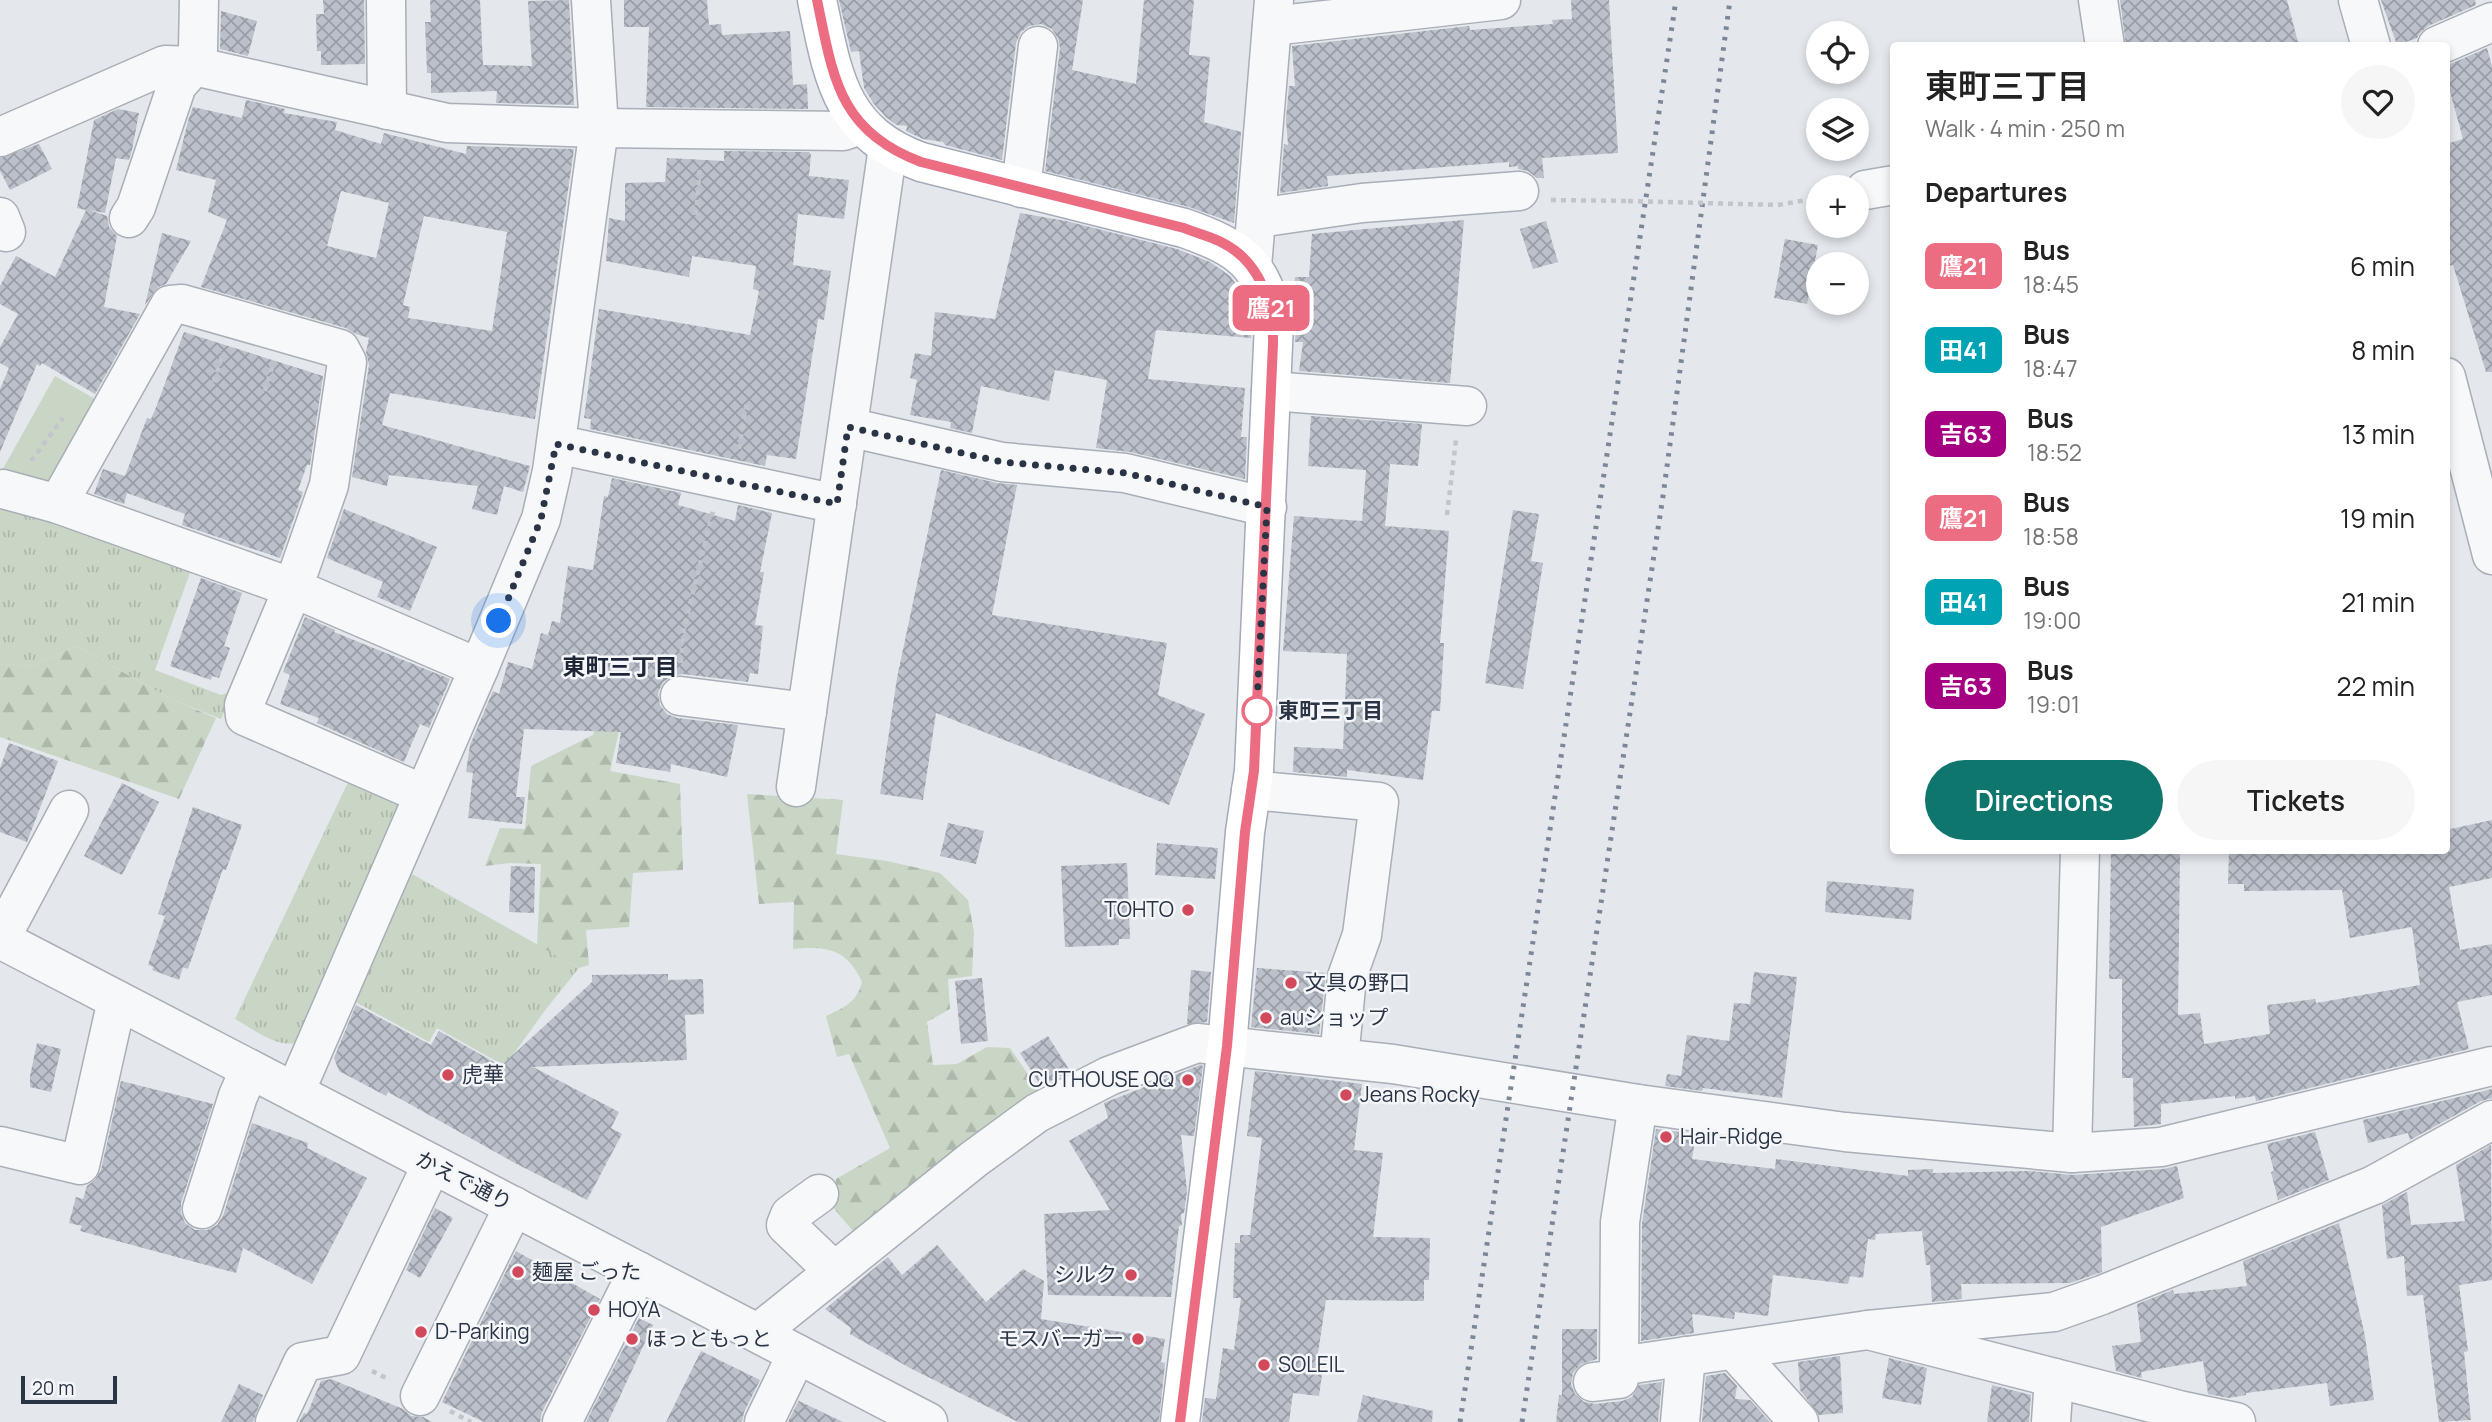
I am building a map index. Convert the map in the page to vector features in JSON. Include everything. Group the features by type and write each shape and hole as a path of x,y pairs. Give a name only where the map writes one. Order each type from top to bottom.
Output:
{"main road":[{"path":"817,0 833,74 845,104 875,136 921,162 1184,228 1221,242 1240,254 1266,289 1274,323 1254,771 1245,832 1227,1046 1180,1422"}],"street":[{"path":"129,218 136,207 177,85 194,66 198,49 199,0"},
{"path":"386,0 387,110"},
{"path":"295,1092 541,519 556,444 599,128 591,0"},
{"path":"1252,267 1273,13 1501,0"},
{"path":"2098,0 2104,42"},
{"path":"2358,0 2370,42"},
{"path":"2446,42 2492,22"},
{"path":"1021,188 1038,46"},
{"path":"0,136 165,65 194,66 447,123 843,131 875,136 848,427 796,787"},
{"path":"1258,218 1362,203 1529,195"},
{"path":"58,503 170,305 183,304 340,349 347,362 328,485 293,587 244,705 245,716 423,794"},
{"path":"1271,391 1463,406"},
{"path":"2450,392 2492,553"},
{"path":"848,427 1002,462 1125,473 1267,507"},
{"path":"556,444 837,504"},
{"path":"3,489 58,503 293,587 479,668"},
{"path":"680,696 807,712"},
{"path":"1251,790 1379,802 1362,935 1347,977 1339,1058"},
{"path":"0,939 69,810"},
{"path":"2072,1153 2080,854"},
{"name":"かえで通り","path":"0,939 928,1422"},
{"path":"0,1146 80,1165 117,1000"},
{"path":"758,1333 974,1159 1037,1112 1109,1076 1197,1043 1393,1064 1638,1104 1845,1132 2072,1153 2104,1153 2172,1144 2492,1066"},
{"path":"202,1209 238,1096 250,1069"},
{"path":"1638,1104 1620,1222 1613,1371 1686,1356 1868,1330 2054,1312 2102,1296 2374,1185 2492,1120"},
{"path":"275,1422 303,1363 341,1355 432,1164"},
{"path":"819,1194 790,1215 786,1225 835,1271"},
{"path":"420,1396 514,1206"},
{"path":"562,1422 638,1270"},
{"path":"1868,1330 2179,1410 2236,1422"},
{"path":"1735,1351 1798,1422"},
{"path":"764,1422 797,1354"},
{"path":"1680,1422 1686,1356"},
{"path":"2051,1422 2053,1378"}],"path":[{"path":"696,215 703,129"},
{"path":"1529,195 1778,205 1806,200"},
{"path":"680,696 683,633 728,481 747,401"},
{"path":"1447,515 1463,406"}],"green space":[{"path":"55,376 102,403 59,479 45,486 0,474"},
{"path":"0,503 191,570 155,670 221,695 233,691 221,719 173,700 76,646 32,666 0,664"},
{"path":"76,646 173,700 216,718 179,799 0,737 0,664 32,666"},
{"path":"602,698 625,704 610,771 680,784 683,870 633,873 629,927 586,930 589,965 579,968 537,945 541,864 510,863 485,866 500,828 525,829 531,766 593,735"},
{"path":"351,776 394,799 399,807 300,1041 275,1041 235,1019"},
{"path":"747,794 843,800 836,854 887,861 940,873 968,900 974,932 972,976 948,979 950,1009 927,1022 933,1065 957,1064 987,1047 1010,1048 1044,1098 862,1242 827,1200 835,1191 836,1179 890,1148 849,1054 837,1057 826,1016 849,1004 857,995 862,982 850,962 835,952 816,948 793,949 794,902 759,904"},
{"path":"405,870 579,968 505,1066 437,1028 429,1042 350,999"}],"building":[{"path":"323,0 364,0 365,64 321,65 321,51 317,51 316,14 324,14"},
{"path":"430,0 480,0 483,65 532,66 528,1 569,0 574,105 496,103 497,91 431,93 431,73 427,73 425,22 431,22"},
{"path":"624,0 707,0 709,25 721,24 722,35 790,31 793,85 807,84 808,109 646,107 649,27 624,27"},
{"path":"839,0 1083,0 1072,70 1136,84 1144,0 1194,0 1189,55 1210,57 1204,122 1241,132 1234,223 1189,207 1045,171 1060,48 1052,29 1041,24 1029,26 1021,32 1016,43 1002,160 945,145 943,142 923,139 906,131 907,126 897,125 887,118 864,88 859,51 851,52"},
{"path":"1571,0 1609,0 1618,153 1542,158 1544,178 1537,178 1528,171 1518,169 1518,166 1509,167 1509,162 1327,176 1328,186 1280,193 1284,144 1288,145 1286,119 1289,86 1295,86 1292,46 1469,26 1470,30 1553,24 1552,20 1572,19"},
{"path":"2120,0 2287,0 2298,42 2125,42"},
{"path":"2381,0 2475,0 2476,5 2428,26 2417,38 2396,42"},
{"path":"221,11 257,21 248,56 220,49"},
{"path":"2487,48 2492,66 2492,372 2486,372 2453,265 2450,265 2450,143 2463,139 2450,92 2450,64"},
{"path":"246,100 285,109 284,113 337,122 335,130 381,144 384,133 466,154 467,146 574,149 535,419 390,393 382,425 530,466 523,492 504,486 497,515 472,509 478,486 389,475 387,486 352,477 369,365 366,352 369,338 346,328 201,287 227,220 208,212 216,180 176,170 193,107 242,118","holes":["341,191 389,203 376,258 327,246","424,216 507,232 492,331 408,318 410,307 403,305"]},
{"path":"118,109 139,113 132,150 129,160 116,158 105,213 89,210 107,216 109,227 117,236 104,307 140,314 95,394 42,363 40,366 37,364 0,452 0,389 9,368 0,363 0,347 18,314 0,304 0,286 16,256 55,277 86,210 77,208 94,120"},
{"path":"39,144 52,169 10,190 0,171 0,158"},
{"path":"724,151 809,152 809,176 849,180 844,219 798,214 793,265 831,271 824,320 818,319 796,459 767,455 765,466 590,429 591,419 584,418 599,309 750,335 759,291 753,289 756,266 692,256 689,277 606,261 609,218 625,221 625,183 665,182 667,158 724,161"},
{"path":"1020,213 1066,221 1177,249 1210,262 1230,276 1243,294 1252,325 1251,338 1156,330 1148,379 1245,388 1241,437 1247,437 1245,479 1130,452 1096,448 1107,380 1055,370 1049,401 981,386 972,433 950,428 951,422 910,415 917,380 910,378 915,353 931,356 935,312 995,319"},
{"path":"1464,220 1450,383 1299,371 1303,342 1295,342 1295,277 1309,277 1312,234"},
{"path":"1546,221 1558,262 1533,269 1520,229"},
{"path":"162,233 191,241 166,284 158,287 145,305"},
{"path":"1785,239 1818,245 1817,252 1806,252 1806,304 1774,298"},
{"path":"184,332 323,376 310,465 307,465 298,490 303,492 280,558 182,525 185,514 127,493 124,504 94,494 103,469 125,476 147,418 151,419 157,405"},
{"path":"1311,416 1422,424 1418,466 1390,464 1385,526 1449,531 1440,643 1444,643 1440,711 1432,711 1423,780 1347,770 1347,777 1293,772 1294,747 1343,749 1347,654 1283,651 1294,516 1362,521 1366,470 1308,466"},
{"path":"941,470 1017,485 992,615 1167,643 1158,695 1205,714 1169,805 936,713 923,800 880,794 897,678"},
{"path":"612,478 681,493 678,505 735,521 738,505 772,513 760,572 764,572 755,625 763,626 758,674 750,673 748,682 683,674 672,676 663,682 658,693 660,705 667,714 677,718 738,725 727,777 671,764 670,772 616,763 621,732 524,729 516,797 525,797 522,824 468,818 473,773 466,772 470,745 493,691 499,694 508,662 532,669 541,633 548,635 552,621 560,623 568,566 593,570 604,496 608,497"},
{"path":"344,509 437,547 410,611 377,597 383,582 327,558"},
{"path":"1513,510 1539,514 1531,561 1543,563 1523,689 1485,683"},
{"path":"201,578 242,593 224,646 230,648 219,678 212,676 211,680 170,666"},
{"path":"305,617 335,630 334,632 450,679 429,728 420,724 404,762 317,723 319,718 280,704 290,675 283,672"},
{"path":"9,743 58,761 27,842 0,832 0,768"},
{"path":"122,783 159,802 122,875 84,856"},
{"path":"193,807 242,825 226,870 223,869 188,969 183,967 179,980 152,970 154,967 148,965 165,916 158,914"},
{"path":"2492,820 2492,878 2449,887 2460,950 2492,944 2492,995 2457,1002 2469,1049 2256,1101 2255,1096 2235,1099 2235,1096 2161,1104 2161,1124 2134,1127 2133,1078 2122,1078 2122,979 2109,979 2111,854 2180,854 2178,1015 2200,1013 2204,1044 2270,1034 2267,1005 2315,999 2316,1003 2420,985 2412,927 2350,938 2342,890 2244,891 2244,884 2228,884 2229,854 2450,854 2450,829"},
{"path":"948,823 984,831 976,864 940,856"},
{"path":"1157,843 1218,848 1215,879 1155,875"},
{"path":"1127,863 1130,939 1119,939 1119,945 1065,947 1061,866"},
{"path":"511,866 535,867 534,913 509,912"},
{"path":"1827,881 1914,889 1911,920 1825,912"},
{"path":"1257,968 1326,973 1319,1034 1251,1027"},
{"path":"1191,970 1211,972 1207,1022 1187,1024"},
{"path":"1754,972 1797,977 1782,1098 1665,1086 1667,1074 1681,1076 1687,1035 1729,1041 1734,1003 1750,1004"},
{"path":"668,974 668,980 703,979 704,1014 685,1015 687,1060 533,1067 619,1112 611,1128 622,1134 587,1200 388,1092 386,1096 339,1071 334,1058 356,1005 431,1045 439,1031 501,1066 592,982 592,975"},
{"path":"982,978 988,1041 961,1044 955,981"},
{"path":"1048,1036 1070,1071 1041,1086 1020,1053"},
{"path":"37,1043 61,1049 51,1092 30,1087"},
{"path":"1203,1066 1194,1136 1181,1135 1187,1191 1184,1213 1181,1214 1182,1225 1179,1226 1171,1297 1048,1295 1044,1214 1110,1210 1069,1141 1108,1118 1104,1103"},
{"path":"1255,1071 1362,1084 1354,1150 1383,1153 1373,1237 1430,1238 1429,1280 1424,1280 1424,1301 1326,1300 1316,1366 1323,1367 1319,1396 1293,1393 1289,1422 1202,1422 1205,1398 1216,1399 1223,1348 1234,1350 1241,1298 1233,1298 1235,1243 1240,1243 1240,1235 1250,1235 1262,1138 1247,1136"},
{"path":"121,1081 213,1104 181,1203 185,1223 195,1230 207,1230 217,1225 223,1216 252,1123 308,1143 307,1148 367,1178 312,1284 243,1248 236,1273 80,1231 82,1226 69,1223 76,1197 83,1199 87,1186 101,1170"},
{"path":"2492,1089 2492,1098 2481,1101 2410,1140 2408,1133 2368,1143 2363,1120"},
{"path":"1656,1129 1696,1134 1692,1159 1775,1169 1776,1159 1908,1176 1908,1170 1933,1169 1933,1173 2028,1171 2073,1175 2177,1166 2184,1198 2101,1227 2102,1272 2070,1283 1961,1284 1962,1299 1932,1302 1930,1265 1926,1265 1922,1231 1876,1234 1875,1240 1868,1239 1863,1278 1850,1276 1848,1284 1773,1275 1768,1316 1735,1312 1734,1319 1692,1314 1694,1333 1641,1341 1642,1224"},
{"path":"2315,1132 2329,1180 2278,1200 2267,1144"},
{"path":"2491,1145 2492,1280 2459,1285 2468,1351 2464,1352 2471,1420 2439,1422 2423,1295 2407,1296 2404,1256 2387,1259 2382,1205 2407,1192 2411,1225 2465,1221 2456,1165"},
{"path":"435,1208 453,1218 420,1278 406,1270"},
{"path":"2339,1223 2365,1336 2374,1400 2330,1406 2327,1383 2246,1393 2229,1398 2208,1394 2203,1361 2141,1372 2142,1378 2116,1371 2112,1346 2141,1342 2137,1304 2173,1290 2174,1294 2247,1286 2243,1261"},
{"path":"937,1245 986,1302 1023,1269 1044,1281 1041,1319 1165,1339 1161,1362 1165,1363 1159,1422 1018,1422 910,1368 850,1334 851,1328 825,1309 888,1257 902,1275"},
{"path":"516,1251 600,1299 542,1412 540,1422 484,1422 442,1402"},
{"path":"639,1318 653,1325 608,1422 586,1422"},
{"path":"1562,1329 1597,1329 1597,1359 1581,1364 1573,1373 1571,1384 1575,1394 1584,1402 1595,1404 1622,1401 1632,1397 1639,1385 1662,1382 1658,1422 1556,1422 1559,1395 1562,1395"},
{"path":"701,1351 760,1380 744,1412 742,1422 666,1422"},
{"path":"1840,1356 1843,1413 1819,1415 1800,1390 1798,1362"},
{"path":"1889,1358 1927,1368 1921,1405 1882,1398"},
{"path":"1725,1373 1737,1386 1735,1399 1750,1400 1770,1422 1702,1422 1706,1376"},
{"path":"331,1379 403,1409 411,1416 423,1417 432,1422 299,1422 304,1413 307,1414 321,1381"},
{"path":"239,1384 263,1395 253,1422 221,1422"},
{"path":"1992,1385 2031,1395 2029,1422 1987,1422"},
{"path":"1363,1395 1433,1411 1432,1422 1357,1422"},
{"path":"799,1401 843,1422 788,1422"}],"railway":[{"path":"1460,1422 1676,0"},
{"path":"1522,1422 1663,496 1730,0"}],"bus line":[{"name":"鷹21","path":"817,0 833,74 845,104 861,125 888,147 921,162 1184,228 1221,242 1240,254 1252,267 1266,289 1271,306 1274,323 1254,771 1245,832 1227,1046 1180,1422"}],"place":[{"name":"東町三丁目","path":"1257,711"},
{"name":"TOHTO","path":"1188,910"},
{"name":"文具の野口","path":"1291,983"},
{"name":"auショップ","path":"1266,1018"},
{"name":"虎華","path":"448,1075"},
{"name":"CUTHOUSE QQ","path":"1188,1080"},
{"name":"Jeans Rocky","path":"1346,1095"},
{"name":"Hair-Ridge","path":"1666,1137"},
{"name":"麺屋 ごった","path":"518,1272"},
{"name":"シルク","path":"1131,1275"},
{"name":"HOYA","path":"594,1310"},
{"name":"D-Parking","path":"421,1332"},
{"name":"ほっともっと","path":"632,1339"},
{"name":"モスバーガー","path":"1138,1339"},
{"name":"SOLEIL","path":"1264,1365"}],"district":[{"name":"東町三丁目","path":"620,667"}],"route":[{"path":"499,621 541,519 556,444 837,504 848,427 1002,462 1125,473 1267,507 1256,723 1257,711"}]}
